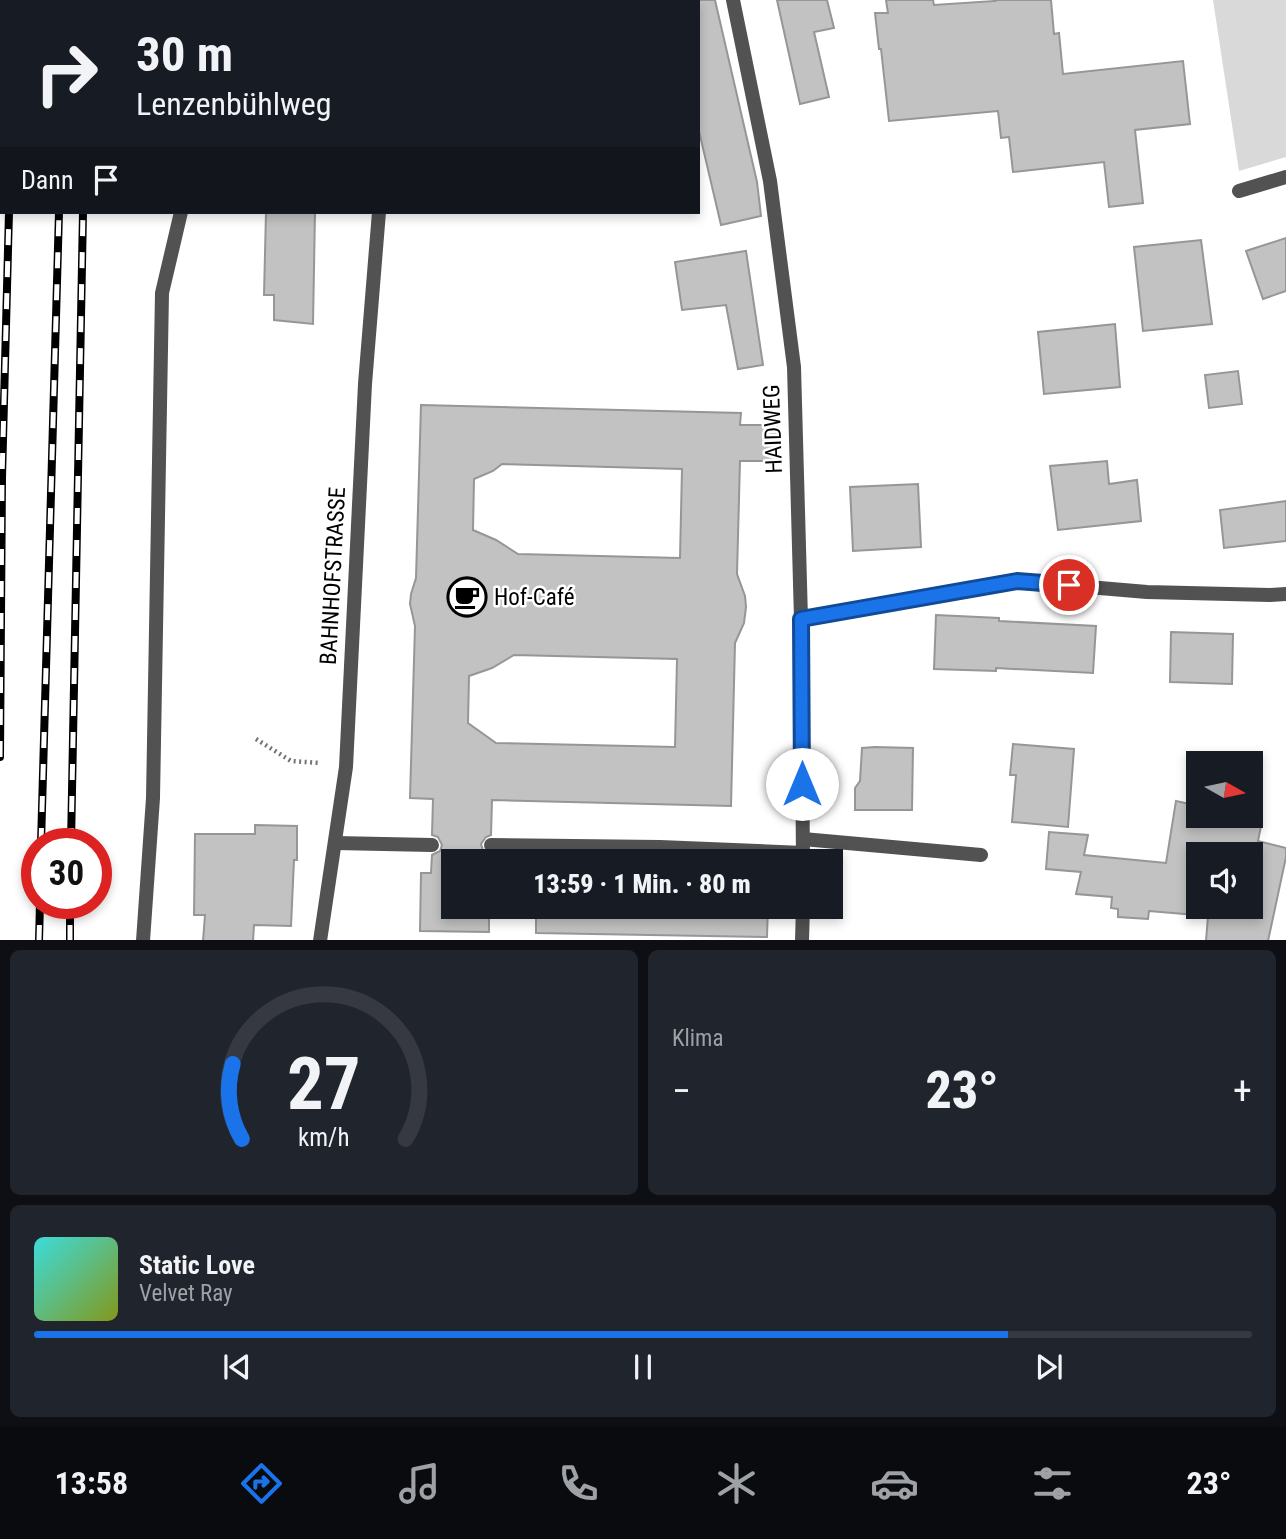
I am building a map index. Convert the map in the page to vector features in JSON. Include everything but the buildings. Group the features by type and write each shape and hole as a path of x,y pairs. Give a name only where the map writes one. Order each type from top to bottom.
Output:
{"street":[{"name":"HAIDWEG","path":"733,0 770,181 794,367 801,619 803,849"},
{"path":"1239,191 1286,177"},
{"path":"143,940 153,798 162,293 181,214"},
{"name":"BAHNHOFSTRASSE","path":"320,940 346,767 365,384 379,214"},
{"path":"801,619 1017,581 1147,592 1270,595 1286,593"},
{"path":"335,843 432,845"},
{"path":"491,845 732,849"},
{"path":"843,852 981,855"},
{"path":"802,940 803,919"}],"path":[{"path":"256,739 291,761 328,764"}],"shaded area":[{"path":"1213,0 1286,0 1286,157 1239,171"}],"railway":[{"path":"0,757 2,478 9,214"},
{"path":"41,828 59,214"},
{"path":"71,828 83,214"},
{"path":"39,940 40,919"},
{"path":"70,919 70,940"}],"place":[{"name":"Hof-Café","path":"467,597"}],"route":[{"path":"802,784 801,619 1017,581 1069,585"}]}
